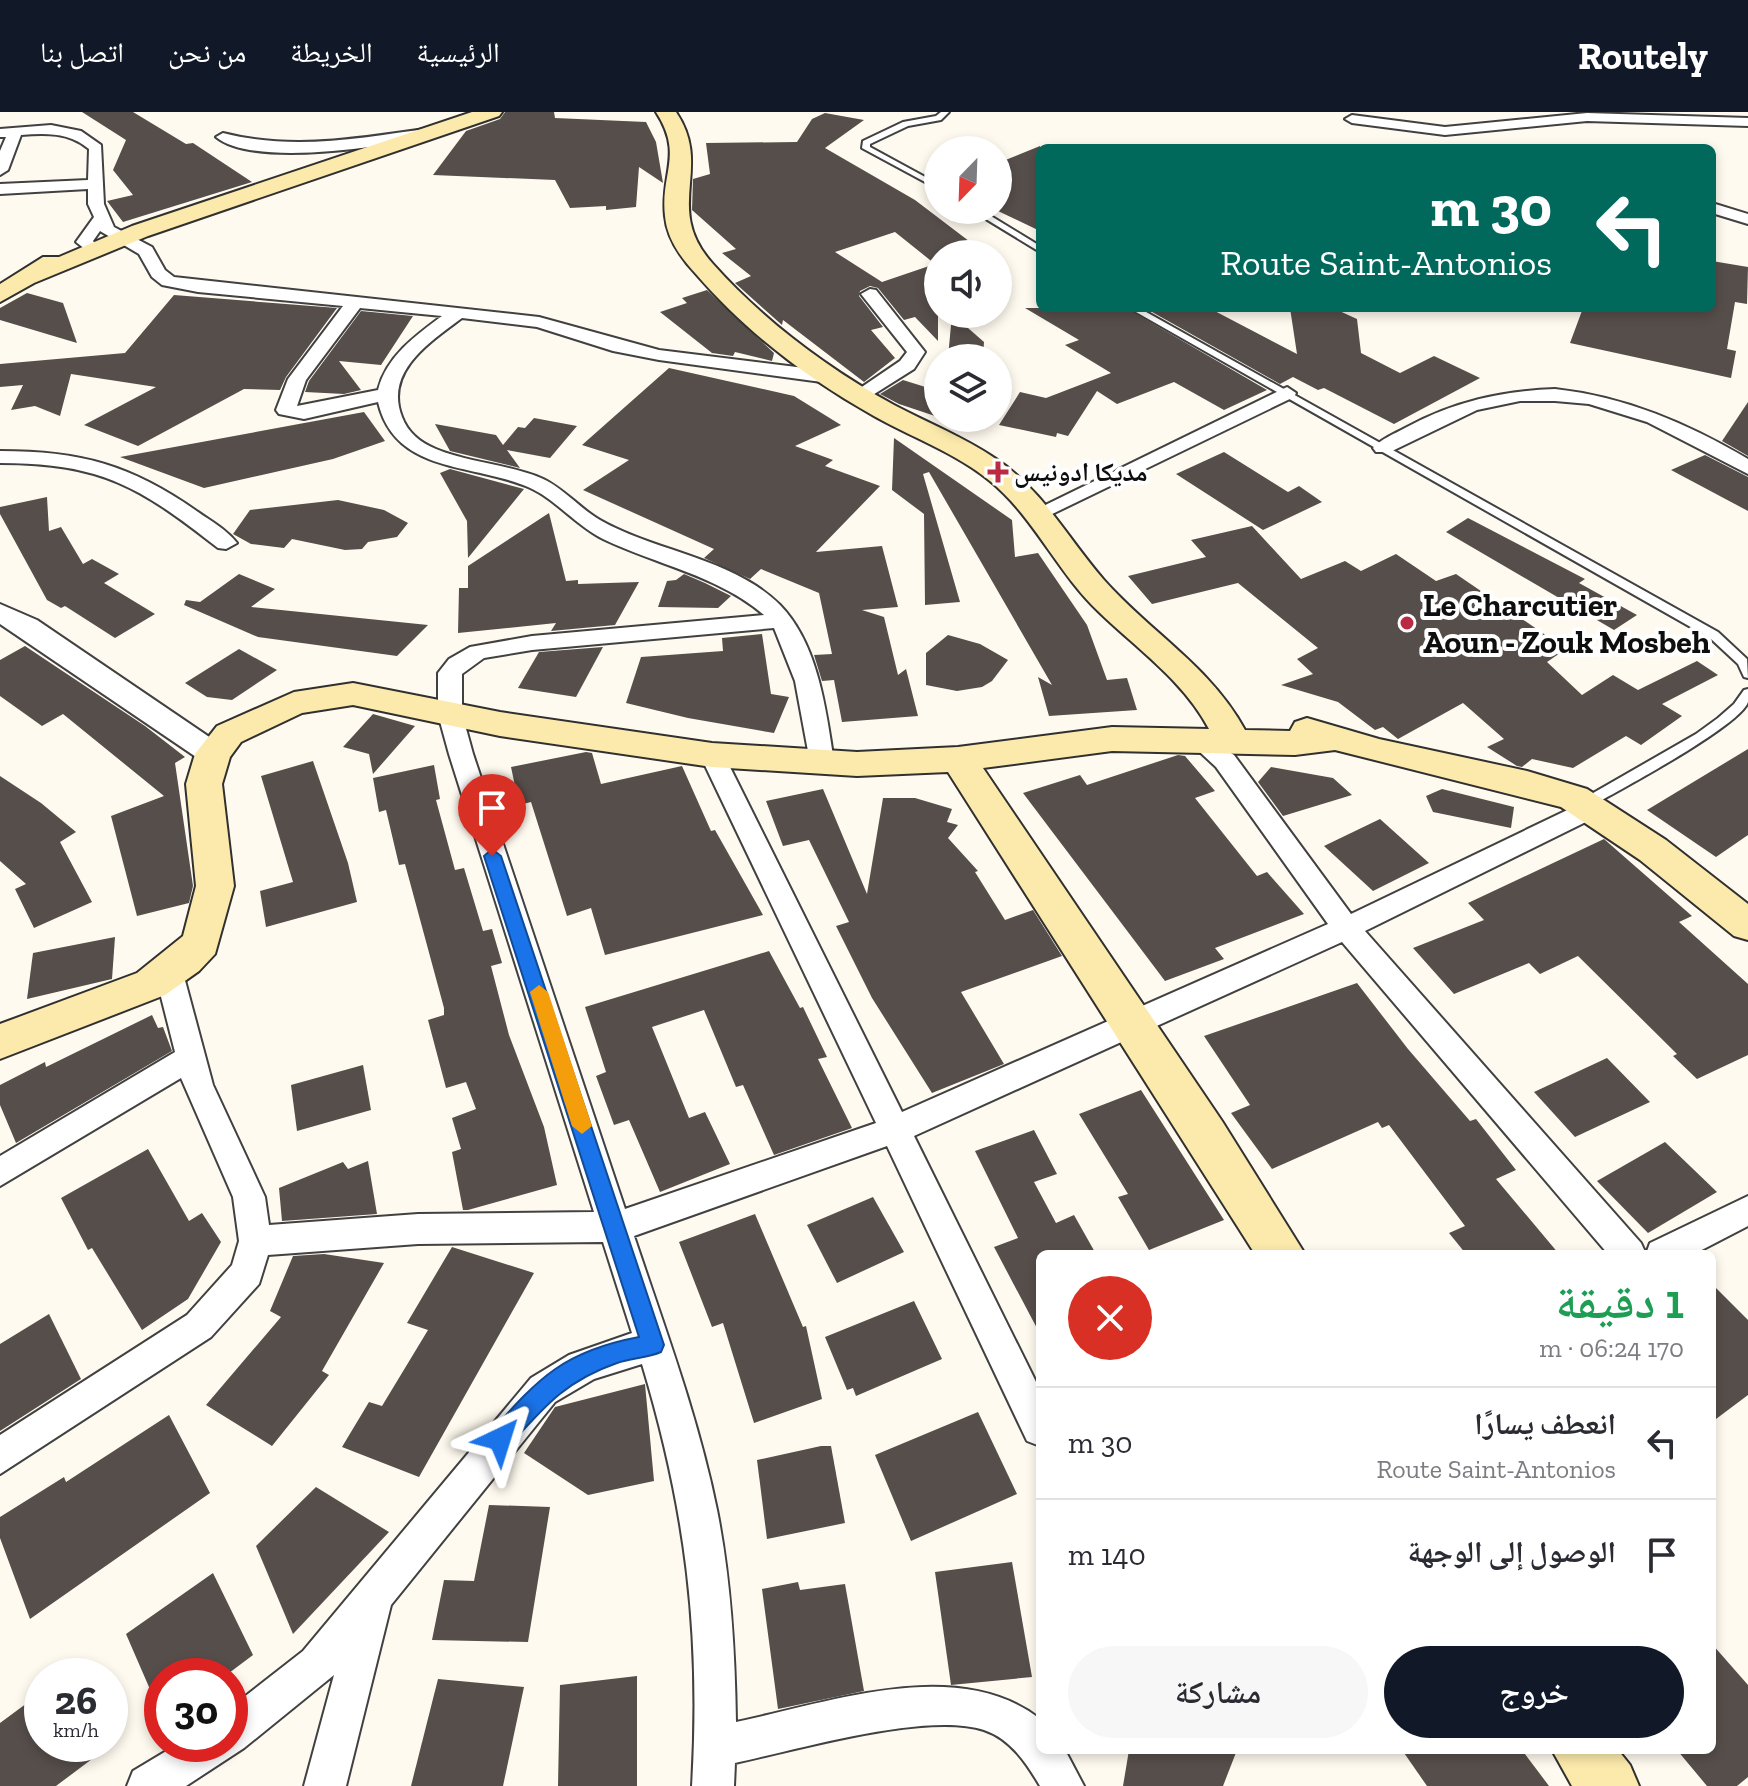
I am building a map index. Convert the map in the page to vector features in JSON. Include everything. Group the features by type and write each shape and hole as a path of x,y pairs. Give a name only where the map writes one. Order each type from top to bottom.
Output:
{"main road":[{"path":"0,295 119,231 344,164 492,112"},
{"path":"666,112 681,129 684,152 678,218 679,230 689,249 739,304 829,377 860,397 986,464 1039,513 1096,591 1167,658 1169,680 1213,736"},
{"path":"319,151 344,164"},
{"path":"0,1042 128,993 169,973 201,943 215,886 204,784 213,754 229,734 260,717 294,703 332,696 381,698 450,714 712,755 822,762 958,759 1112,739 1213,736 1295,743 1333,739 1550,789 1590,806 1748,925"},
{"path":"958,759 1278,1250"},
{"path":"1584,1754 1609,1786"}],"street":[{"path":"1352,119 1445,131 1587,117 1748,122"},
{"path":"0,170 8,132 47,130 80,136 91,142 96,148 96,184 119,231 146,251 158,273 180,285 521,318 659,355 829,377"},
{"path":"402,143 319,151 249,152 233,148 222,131 257,147 293,148 432,132"},
{"path":"0,189 96,184"},
{"path":"1716,209 1748,221"},
{"path":"1716,223 1748,221"},
{"path":"860,397 907,365 916,352 870,294"},
{"path":"355,302 297,379 286,410 304,413 386,394"},
{"path":"458,312 405,357 387,384 391,416 400,432 419,449 541,485 590,524 754,595 782,620 794,644 822,762"},
{"path":"1039,513 1287,393"},
{"path":"1383,448 1438,419 1482,402 1558,394 1618,405 1671,423 1748,468"},
{"path":"0,457 65,457 107,467 165,498 226,543"},
{"path":"0,613 27,626 213,754"},
{"path":"782,620 532,643 478,652 457,664 450,673 450,714 501,884 675,1417 703,1534 711,1609 714,1767 860,1718 955,1706 984,1710 1036,1737"},
{"path":"1213,736 1346,928 1626,1250"},
{"path":"712,755 892,1131 1036,1420"},
{"path":"255,1241 418,1229 614,1227 739,1188 892,1131 1132,1025 1346,928 1590,806"},
{"path":"0,1456 199,1326 247,1273 255,1241 249,1197 198,1085 169,973"},
{"path":"0,1172 190,1058"},
{"path":"1670,1250 1748,1210"},
{"path":"248,1720 317,1665 375,1599 543,1390 568,1372 593,1360 653,1345"},
{"path":"325,1786 375,1599"},
{"path":"1046,1754 1063,1786"},
{"path":"148,1786 187,1762"}],"lane":[{"path":"924,179 866,148 866,143 879,133 938,118 945,112"},
{"path":"998,224 1036,248"},
{"path":"1140,312 1714,635 1743,662 1748,674"},
{"path":"1590,806 1712,728 1743,705 1748,693"}],"building":[{"path":"82,112 133,112 186,144 193,143 252,182 123,222 107,201 133,195 113,170 126,140"},
{"path":"505,112 554,112 555,118 646,122 656,142 663,183 639,167 636,207 606,210 606,206 570,208 555,180 433,175 466,131 500,119"},
{"path":"825,113 864,120 825,148 924,207 924,224 947,224 968,240 924,240 924,255 895,232 835,252 882,282 924,268 924,326 915,317 904,320 878,288 870,286 860,291 859,296 883,327 871,330 895,358 864,382 783,320 782,325 735,283 751,276 722,253 736,249 692,210 693,179 710,174 706,143 797,142 812,119"},
{"path":"1036,148 1036,229 1012,218 1012,157"},
{"path":"1716,262 1748,267 1747,304 1735,302 1727,349 1736,351 1731,378 1570,343 1582,312 1716,312"},
{"path":"707,290 774,353 772,361 735,352 733,356 712,353 660,312 687,303 682,298"},
{"path":"27,293 63,303 77,343 0,320 0,308"},
{"path":"174,295 337,308 286,377 280,390 244,389 138,446 84,425 156,387 71,374 60,416 35,406 11,410 23,385 0,387 0,364 125,353"},
{"path":"1025,308 1036,308 1036,312 1133,312 1267,390 1224,410 1174,382 1117,404 1097,391 1068,436 1057,433 1056,437 1012,428 1012,405 1020,392 1046,398 1111,373 1065,345 1079,340"},
{"path":"361,311 413,316 381,365 339,361 361,390 344,394 305,392 309,381"},
{"path":"1152,312 1217,312 1297,354 1291,312 1342,312 1357,319 1361,353 1400,373 1434,356 1480,378 1394,424 1324,388 1318,390 1293,377 1280,384"},
{"path":"926,328 938,328 938,341"},
{"path":"951,328 968,328 984,342 984,344 949,344"},
{"path":"669,368 794,396 841,425 795,446 833,460 825,466 880,486 816,552 882,546 898,607 862,610 884,617 898,675 906,669 918,716 842,722 834,680 822,681 814,655 832,654 819,593 761,569 750,579 704,558 714,549 583,490 629,460 582,445"},
{"path":"903,380 924,387 924,412 899,404 880,394"},
{"path":"1748,402 1748,456 1722,441"},
{"path":"364,412 385,441 333,459 204,488 120,457"},
{"path":"534,418 577,426 550,458 507,450 520,468 450,451 435,424 496,435 503,445 518,427 525,428"},
{"path":"894,438 1012,520 1015,557 1038,553 1087,625 1107,680 1127,678 1137,710 1049,716 1038,677 1052,685 929,472 923,474 960,602 925,605 924,514 892,490"},
{"path":"1224,452 1288,492 1299,486 1322,502 1263,530 1176,474"},
{"path":"1705,455 1748,477 1748,511 1671,470"},
{"path":"450,469 524,489 468,558 467,521 440,473"},
{"path":"47,497 49,531 61,527 83,564 92,559 119,574 104,583 155,614 115,638 65,606 61,608 47,600 0,514 0,507"},
{"path":"338,500 384,510 408,523 397,537 368,542 362,549 345,550 292,539 284,548 251,544 233,534 250,510"},
{"path":"549,513 566,581 578,580 578,584 639,582 615,625 551,631 556,623 458,633 459,588 468,588 468,566"},
{"path":"1468,518 1585,579 1579,583 1637,615 1614,630 1446,532"},
{"name":"Le Charcutier Aoun - Zouk Mosbeh","path":"1252,526 1301,579 1345,561 1361,571 1396,554 1436,581 1456,574 1566,649 1547,662 1582,695 1613,675 1638,690 1697,661 1718,675 1662,704 1682,716 1641,745 1626,736 1573,768 1532,759 1522,767 1517,766 1487,747 1504,739 1463,703 1398,739 1383,727 1375,730 1338,702 1281,685 1313,674 1297,659 1318,648 1238,583 1152,604 1128,576 1206,557 1191,540"},
{"path":"239,574 275,589 251,607 428,625 397,656 258,637 184,605 186,600 200,602"},
{"path":"684,574 731,596 718,608 658,607 667,581 676,580"},
{"path":"762,634 771,694 789,697 774,733 626,703 641,657 723,651 722,638"},
{"path":"948,635 980,644 1008,660 992,681 982,687 957,691 926,685 926,653"},
{"path":"25,646 145,726 185,757 175,763 193,886 189,903 137,916 111,816 164,796 63,714 42,726 0,696 0,660"},
{"path":"603,647 576,697 518,688 539,652"},
{"path":"239,649 277,670 232,700 207,697 185,683"},
{"path":"373,714 415,726 373,774 369,754 343,747"},
{"path":"1748,749 1748,835 1716,857 1647,810"},
{"path":"592,753 601,784 682,766 711,831 715,830 763,915 605,955 591,908 567,916 531,802 519,805 511,767"},
{"path":"1178,755 1185,756 1215,791 1195,798 1257,876 1267,872 1304,914 1215,948 1224,959 1165,981 1023,793 1080,775 1087,785"},
{"path":"313,761 348,863 357,902 266,927 260,891 293,882 261,776"},
{"path":"434,765 440,799 436,800 455,870 464,868 483,931 492,929 502,963 491,966 509,1035 544,1127 557,1185 468,1210 463,1210 452,1152 461,1149 452,1118 476,1109 466,1082 446,1088 428,1020 444,1015 444,1008 405,864 399,865 386,810 379,812 373,778"},
{"path":"1271,767 1333,778 1352,795 1283,816 1258,782"},
{"path":"0,776 41,803 76,832 60,842 92,902 34,928 15,889 26,884 0,861"},
{"path":"823,789 867,894 883,798 915,798 952,809 947,822 958,825 948,838 978,871 975,872 1005,920 1033,910 1062,956 961,992 1004,1064 932,1093 872,998 836,926 849,922 809,840 783,846 766,801"},
{"path":"1442,789 1514,807 1511,828 1433,812 1426,796"},
{"path":"1380,819 1429,863 1373,891 1324,846"},
{"path":"1604,839 1692,916 1679,922 1748,984 1748,1055 1697,1079 1673,1056 1677,1054 1578,956 1540,974 1529,963 1454,994 1413,948 1484,920 1468,903"},
{"path":"115,937 112,979 27,999 33,953"},
{"path":"769,951 800,1008 803,1007 827,1057 818,1059 852,1128 774,1155 743,1085 736,1087 704,1010 652,1027 689,1118 705,1112 730,1164 660,1192 629,1120 614,1125 596,1076 606,1072 585,1007"},
{"path":"1357,983 1408,1049 1470,1121 1476,1119 1516,1170 1496,1179 1556,1250 1463,1250 1449,1233 1465,1226 1389,1125 1382,1128 1378,1122 1272,1169 1231,1113 1250,1105 1204,1036"},
{"path":"152,1015 158,1028 163,1027 172,1051 16,1143 0,1105 0,1085 45,1062 46,1067"},
{"path":"1607,1058 1650,1102 1575,1137 1534,1092"},
{"path":"363,1065 371,1110 297,1131 291,1085"},
{"path":"1141,1090 1224,1220 1149,1250 1118,1197 1128,1194 1079,1114"},
{"path":"1034,1130 1057,1174 1034,1182 1056,1223 1074,1215 1094,1250 1036,1250 1036,1326 994,1247 1018,1238 975,1151"},
{"path":"1665,1142 1717,1192 1648,1233 1597,1181"},
{"path":"148,1149 189,1221 202,1213 221,1242 188,1299 142,1330 92,1248 88,1250 61,1198"},
{"path":"368,1161 377,1214 282,1221 279,1188 343,1162 348,1169"},
{"path":"873,1197 904,1252 837,1283 807,1225"},
{"path":"755,1214 803,1327 806,1326 822,1399 754,1423 723,1323 712,1327 679,1242"},
{"path":"452,1247 534,1273 419,1477 342,1447 369,1402 382,1406 428,1330 407,1323"},
{"path":"324,1254 384,1263 322,1371 329,1375 272,1446 206,1405 281,1317 270,1311 293,1256"},
{"path":"1716,1288 1748,1320 1748,1395 1716,1419"},
{"path":"914,1301 942,1359 856,1396 853,1388 847,1390 825,1337"},
{"path":"49,1314 81,1379 0,1431 0,1344"},
{"path":"645,1384 654,1481 588,1495 524,1453 555,1407"},
{"path":"978,1412 1017,1494 911,1541 875,1455"},
{"path":"169,1415 210,1493 30,1619 0,1538 0,1517 64,1477 66,1482"},
{"path":"831,1446 845,1523 767,1539 757,1460"},
{"path":"316,1487 389,1532 293,1634 256,1546"},
{"path":"489,1505 550,1507 528,1642 432,1640 444,1580 474,1581"},
{"path":"1012,1562 1032,1677 951,1685 935,1572"},
{"path":"213,1573 253,1655 248,1659 144,1658 144,1676 126,1634"},
{"path":"798,1582 800,1590 845,1584 864,1691 778,1709 762,1589"},
{"path":"1716,1649 1748,1685 1748,1777 1737,1786 1707,1786 1680,1754 1716,1754"},
{"path":"637,1676 637,1786 558,1786 560,1685"},
{"path":"438,1679 524,1687 503,1786 411,1786"},
{"path":"24,1705 24,1762 88,1762 56,1786 0,1786 0,1723"},
{"path":"1128,1754 1235,1754 1223,1786 1123,1786"},
{"path":"1405,1754 1525,1754 1549,1786 1427,1786"}],"slow traffic":[{"path":"539,992 582,1126"}],"place":[{"name":"مديكا ادونيس","path":"998,472"},
{"name":"Le Charcutier Aoun - Zouk Mosbeh","path":"1407,623"}],"route":[{"path":"492,856 527,954 653,1345 620,1351 568,1372 543,1390 500,1439"}]}
